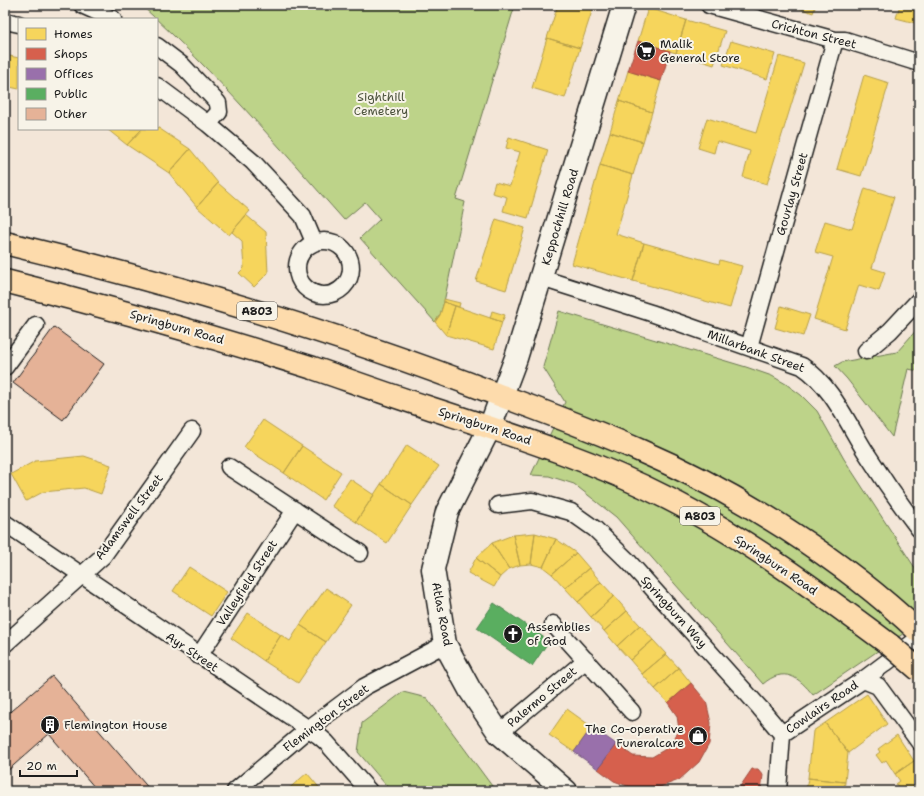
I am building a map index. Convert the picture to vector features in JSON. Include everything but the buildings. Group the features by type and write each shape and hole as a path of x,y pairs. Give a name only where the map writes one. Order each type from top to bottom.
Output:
{"main road":[{"name":"A803","path":"5,243 269,314 452,377 643,452 726,494 767,518 840,567 918,632"},
{"name":"Springburn Road","path":"5,281 150,319 313,369 490,427 566,454 637,483 669,499 756,550 890,645 919,670"}],"street":[{"path":"82,5 111,18"},
{"name":"Keppochhill Road","path":"490,427 503,396 541,278 624,5"},
{"name":"Crichton Street","path":"709,5 746,11 835,40 845,40 919,63"},
{"path":"5,21 18,24"},
{"name":"Gourlay Street","path":"749,347 835,40"},
{"path":"158,47 182,65 217,102 220,108 219,112 208,124"},
{"path":"158,87 208,124 247,157 303,216 314,242"},
{"name":"Millarbank Street","path":"541,278 749,347 802,366 815,374 830,394 892,493 919,529"},
{"path":"866,351 890,331 919,300"},
{"path":"5,367 36,325"},
{"name":"Atlas Road","path":"490,427 447,512 433,569 445,644 470,690 499,733 566,791"},
{"name":"Adamswell Street","path":"5,644 82,576 102,556 192,431"},
{"path":"229,467 360,552"},
{"name":"Springburn Way","path":"498,505 532,501 571,512 595,528 628,561 782,734"},
{"name":"Valleyfield Street","path":"199,656 295,510"},
{"name":"Ayr Street","path":"5,523 326,742 369,791"},
{"name":"Palermo Street","path":"553,624 632,712"},
{"name":"Cowlairs Road","path":"782,734 863,680 918,632"},
{"name":"Flemington Street","path":"235,791 308,729 364,687 445,644"},
{"name":"Palermo Street","path":"499,733 586,660"},
{"path":"863,680 878,686 919,742"},
{"path":"778,791 782,734"}],"green space":[{"name":"Sighthill Cemetery","path":"141,5 515,5 456,199 465,202 444,302 440,315 435,322 360,238 380,219 365,202 344,220 196,57 158,21 158,18 155,18"},
{"path":"559,311 772,376 801,395 817,411 844,459 919,574 919,623 813,695 802,683 791,676 778,676 763,684 616,517 574,484 549,476 531,475 565,402 543,367"},
{"path":"919,327 919,371 908,369 892,437 847,379 835,366 842,362 897,352"},
{"path":"403,692 427,698 492,786 498,791 391,791 358,752 362,723"}],"place":[{"name":"Malik General Store","path":"646,51"},
{"name":"Assemblies of God","path":"513,634"},
{"name":"Flemington House","path":"50,725"},
{"name":"The Co-operative Funeralcare","path":"698,736"}]}
